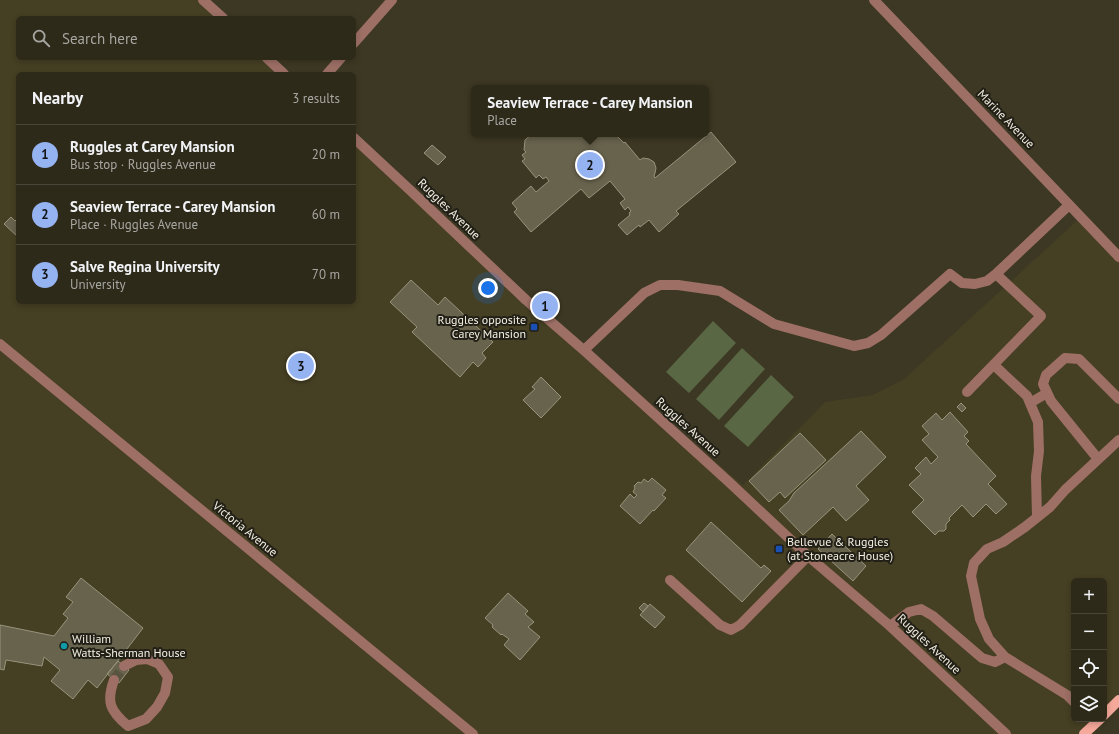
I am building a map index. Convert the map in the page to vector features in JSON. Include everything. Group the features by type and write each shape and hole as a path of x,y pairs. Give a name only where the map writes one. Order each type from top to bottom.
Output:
{"main road":[{"path":"1107,711 1119,700"},
{"path":"1084,734 1095,722"}],"street":[{"path":"203,0 221,16"},
{"path":"356,41 392,0"},
{"name":"Marine Avenue","path":"874,0 1119,257"},
{"path":"269,60 282,72"},
{"path":"329,72 339,60"},
{"name":"Ruggles Avenue","path":"356,140 526,300 584,350 808,556 890,626 1006,734"},
{"path":"584,350 644,293 660,285 678,285 720,291 774,324 854,346 868,343 881,335 950,274 962,282 975,284 987,281 1069,205"},
{"path":"967,392 1041,316 996,274"},
{"name":"Victoria Avenue","path":"0,344 473,734"},
{"path":"1098,459 1051,402 1044,384 1046,375 1065,358 1079,359 1119,399"},
{"path":"994,365 1027,396 1038,422 1039,451 1036,476 1037,517"},
{"path":"1030,403 1047,393"},
{"path":"1071,699 1067,695 1005,657 989,639 980,619 971,576 974,563 987,550 1002,542 1050,507 1065,490 1119,440"},
{"path":"670,580 720,625 731,630 740,626 808,556"},
{"path":"890,626 909,612 921,610 933,616 982,658 995,662 1005,657"},
{"path":"114,680 110,691 110,704 116,716 127,730 146,719 157,707 165,693 168,677 159,664 147,659 136,660 124,666"}],"shaded area":[{"path":"0,0 203,0 221,16 16,16 16,60 269,60 282,72 16,72 16,304 356,304 356,140 587,353 743,485 825,402 873,395 904,379 1081,217 1119,257 1119,701 1107,712 1107,578 1071,578 1071,722 1097,722 1084,734 0,734"}],"green space":[{"path":"713,321 736,343 689,393 666,372"},
{"path":"742,348 765,369 719,420 696,399"},
{"path":"771,375 794,397 748,447 724,426"}],"building":[{"path":"711,132 736,162 676,211 679,214 659,232 649,220 640,227 639,225 627,235 618,225 630,215 629,213 631,211 628,207 625,210 620,203 625,199 610,181 589,198 581,189 531,232 514,212 517,209 512,203 531,186 536,192 549,181 546,177 543,179 539,175 536,178 522,161 525,159 522,155 526,152 524,150 525,140 528,137 618,137 624,143 625,142 640,160 643,158 654,162 656,168 655,178 705,137 709,137 709,134"},
{"path":"432,145 446,157 438,165 424,153"},
{"path":"11,217 15,221 16,220 16,235 4,224"},
{"path":"411,280 438,305 445,297 493,342 482,353 486,358 478,367 473,362 460,377 412,332 417,327 390,302"},
{"path":"541,377 561,397 541,418 523,400 535,389 532,387"},
{"path":"961,403 966,408 962,412 957,407"},
{"path":"950,412 968,432 964,436 969,441 966,444 996,476 988,484 1007,504 996,514 986,504 973,517 962,505 949,518 950,520 946,524 946,529 944,531 939,531 935,535 912,512 924,500 909,485 921,474 915,468 926,457 931,464 938,457 922,440 929,434 922,426 936,413 942,420"},
{"path":"861,431 886,457 856,486 869,500 846,521 833,507 803,535 779,510 789,501 794,493"},
{"path":"800,433 826,460 785,498 780,492 769,502 749,481"},
{"path":"652,478 666,490 662,495 666,498 640,524 620,506 630,494 634,498 637,495 633,492 635,488 634,486 638,482 641,483 644,479 648,482"},
{"path":"711,522 761,568 764,565 771,571 742,602 686,550"},
{"path":"832,534 866,566 853,581 818,549"},
{"name":"William Watts-Sherman House","path":"81,578 143,628 97,688 88,680 73,699 51,681 60,670 44,657 42,666 6,660 4,670 0,669 0,625 54,636 68,618 63,614 73,602 66,597"},
{"path":"508,593 528,611 525,614 534,622 528,627 540,637 520,660 504,645 509,639 502,634 501,635 485,618"},
{"path":"644,603 648,606 643,612 639,608"},
{"path":"650,604 665,617 655,628 640,615"},
{"path":"118,661 129,670 119,683 107,674"}],"tunnel":[{"path":"114,680 124,666"}],"place":[{"name":"Seaview Terrace - Carey Mansion","path":"590,165"},
{"name":"Ruggles at Carey Mansion","path":"545,306"},
{"name":"Ruggles opposite Carey Mansion","path":"534,327"},
{"name":"Salve Regina University","path":"301,366"},
{"name":"Bellevue & Ruggles (at Stoneacre House)","path":"779,549"},
{"name":"William Watts-Sherman House","path":"64,646"}]}
